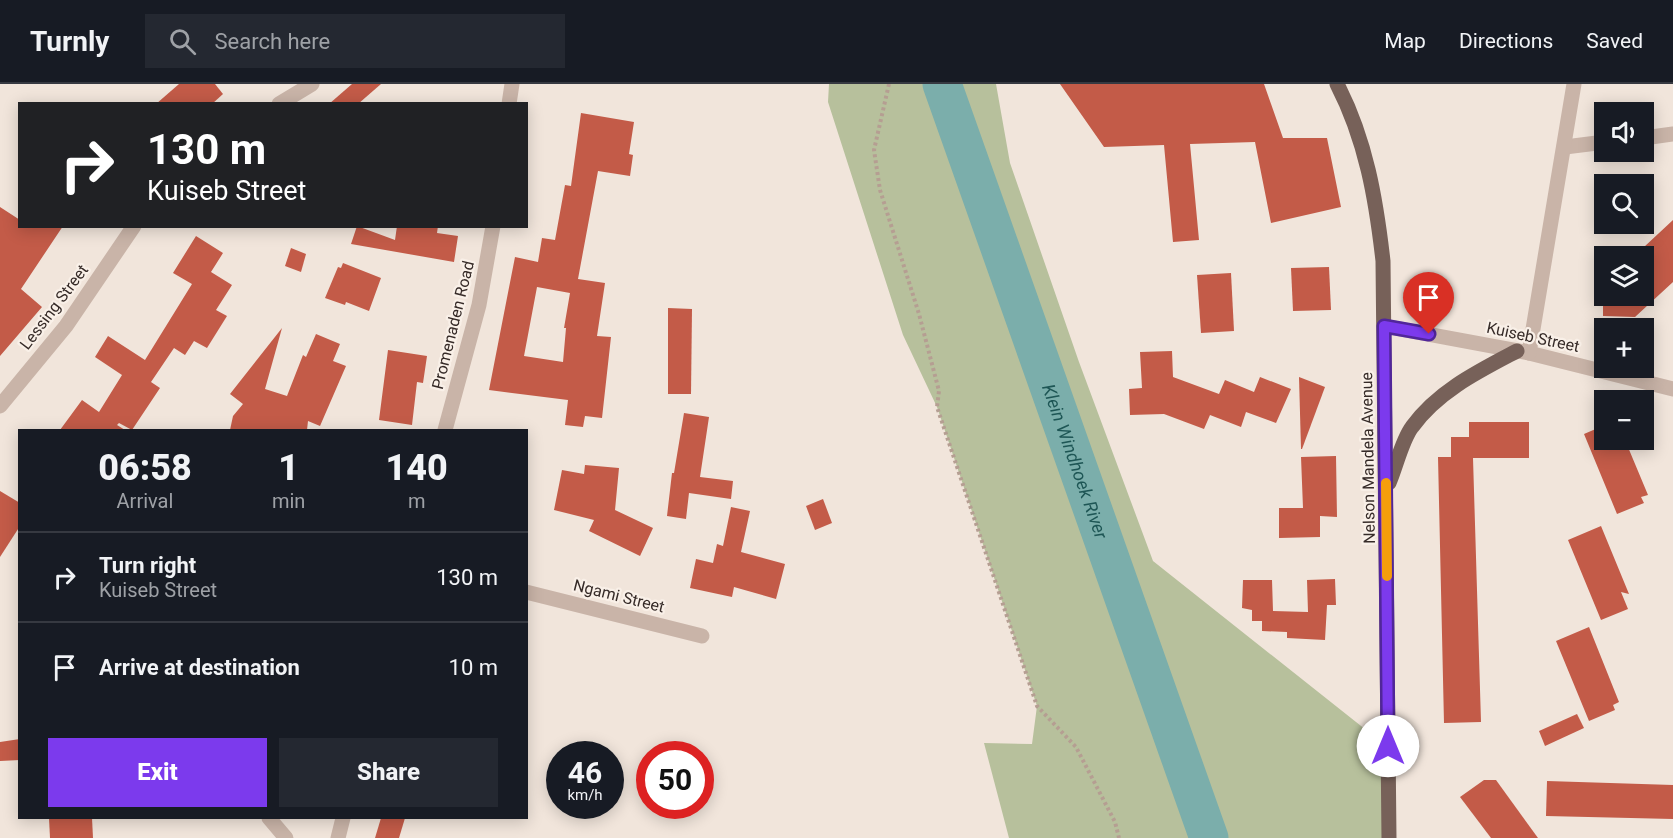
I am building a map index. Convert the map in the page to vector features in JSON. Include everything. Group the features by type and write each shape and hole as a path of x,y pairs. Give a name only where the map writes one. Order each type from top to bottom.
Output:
{"main road":[{"name":"Nelson Mandela Avenue","path":"1337,84 1349,107 1371,179 1383,261 1389,838"},
{"path":"1386,491 1411,428 1428,408 1450,389 1523,352"}],"street":[{"path":"282,102 312,84"},
{"path":"509,102 512,84"},
{"path":"1523,352 1565,147 1574,84"},
{"path":"1654,137 1673,134"},
{"path":"1565,147 1594,143"},
{"name":"Lessing Street","path":"0,406 66,326 133,228"},
{"name":"Promenaden Road","path":"445,429 479,304 493,228"},
{"name":"Kuiseb Street","path":"1384,326 1523,352 1673,389"},
{"name":"Ngami Street","path":"528,592 702,636"},
{"path":"270,819 286,838"},
{"path":"338,838 343,819"}],"path":[{"path":"889,84 874,150 880,190 919,314 939,391 937,407 1037,706 1076,747 1115,822 1119,838"}],"green space":[{"path":"829,84 996,84 1010,163 1079,362 1153,561 1385,745 1387,838 1009,838 984,743 1032,744 1037,706 937,407 903,335 828,102"}],"building":[{"path":"179,84 215,84 223,94 214,102 158,102"},
{"path":"352,84 381,84 360,102 331,102"},
{"path":"1060,84 1264,84 1283,138 1327,138 1341,207 1271,223 1255,142 1190,144 1199,240 1173,242 1164,145 1104,147"},
{"path":"581,113 634,122 629,154 633,155 630,176 598,171 578,279 605,283 597,336 611,337 602,418 585,416 583,427 565,425 568,400 489,390 515,257 538,262 542,238 555,240 565,185 571,186","holes":["537,287 570,293 564,328 566,328 563,362 524,356"]},
{"path":"0,207 18,219 18,228 62,228 21,289 42,307 0,356"},
{"path":"1673,220 1673,282 1654,300 1654,246 1645,246"},
{"path":"356,228 362,228 395,240 397,228 438,228 437,233 458,236 454,262 351,244"},
{"path":"196,236 223,253 211,272 232,285 216,310 227,316 207,348 194,341 185,355 174,348 151,382 160,388 133,429 119,423 117,425 123,429 61,429 82,400 99,412 122,375 95,357 108,336 145,360 192,284 173,273"},
{"path":"291,248 306,254 301,272 285,266"},
{"path":"343,263 381,278 369,311 346,302 345,305 325,298 338,267 341,268"},
{"path":"1329,267 1331,310 1293,311 1291,268"},
{"path":"1231,273 1234,331 1201,333 1197,275"},
{"path":"1603,306 1647,306 1635,317 1603,316"},
{"path":"668,308 692,309 691,394 668,394"},
{"path":"282,328 265,389 287,396 303,355 306,357 316,334 340,344 333,361 346,366 320,426 308,421 307,429 230,429 233,416 243,404 230,394"},
{"path":"388,350 427,356 423,383 417,382 412,425 379,420"},
{"path":"1172,351 1173,377 1219,394 1225,380 1254,392 1260,377 1291,389 1276,423 1246,412 1241,427 1210,415 1204,429 1164,414 1130,415 1129,389 1142,388 1140,352"},
{"path":"1299,377 1325,387 1302,449 1301,449"},
{"path":"684,413 709,417 700,477 733,481 731,499 689,493 686,519 667,516 672,473 674,473"},
{"path":"1469,422 1529,422 1529,458 1473,458 1481,722 1444,723 1438,457 1451,457 1451,437 1469,437"},
{"path":"1594,430 1594,450 1629,450 1648,495 1641,497 1644,503 1617,514 1584,434"},
{"path":"1336,456 1337,517 1320,516 1320,537 1279,538 1279,508 1303,508 1301,457"},
{"path":"585,465 619,468 615,510 653,528 640,556 589,531 594,520 554,510 562,470 584,474"},
{"path":"0,491 18,502 18,529 0,557"},
{"path":"823,499 832,523 815,530 806,506"},
{"path":"731,507 750,511 741,552 785,564 776,599 734,587 732,597 690,588 696,559 713,563 717,544 723,546"},
{"path":"1601,526 1629,594 1621,592 1628,609 1601,620 1568,540"},
{"path":"1335,579 1336,605 1327,605 1325,640 1287,638 1287,632 1262,631 1262,621 1252,621 1252,610 1242,608 1243,580 1272,580 1273,611 1308,612 1307,580"},
{"path":"1589,627 1619,702 1613,705 1615,710 1589,721 1556,641"},
{"path":"1577,714 1584,728 1545,746 1539,731"},
{"path":"18,739 18,760 0,761 0,742"},
{"path":"1484,780 1496,780 1538,838 1491,838 1460,797"},
{"path":"1547,781 1673,785 1673,819 1546,816"},
{"path":"49,819 92,819 93,838 50,838"},
{"path":"381,819 405,819 399,838 375,838"}],"waterway":[{"name":"Klein Windhoek River","path":"942,84 1209,838"}],"slow traffic":[{"path":"1386,483 1387,576"}],"route":[{"path":"1388,746 1384,326 1429,334"}]}
